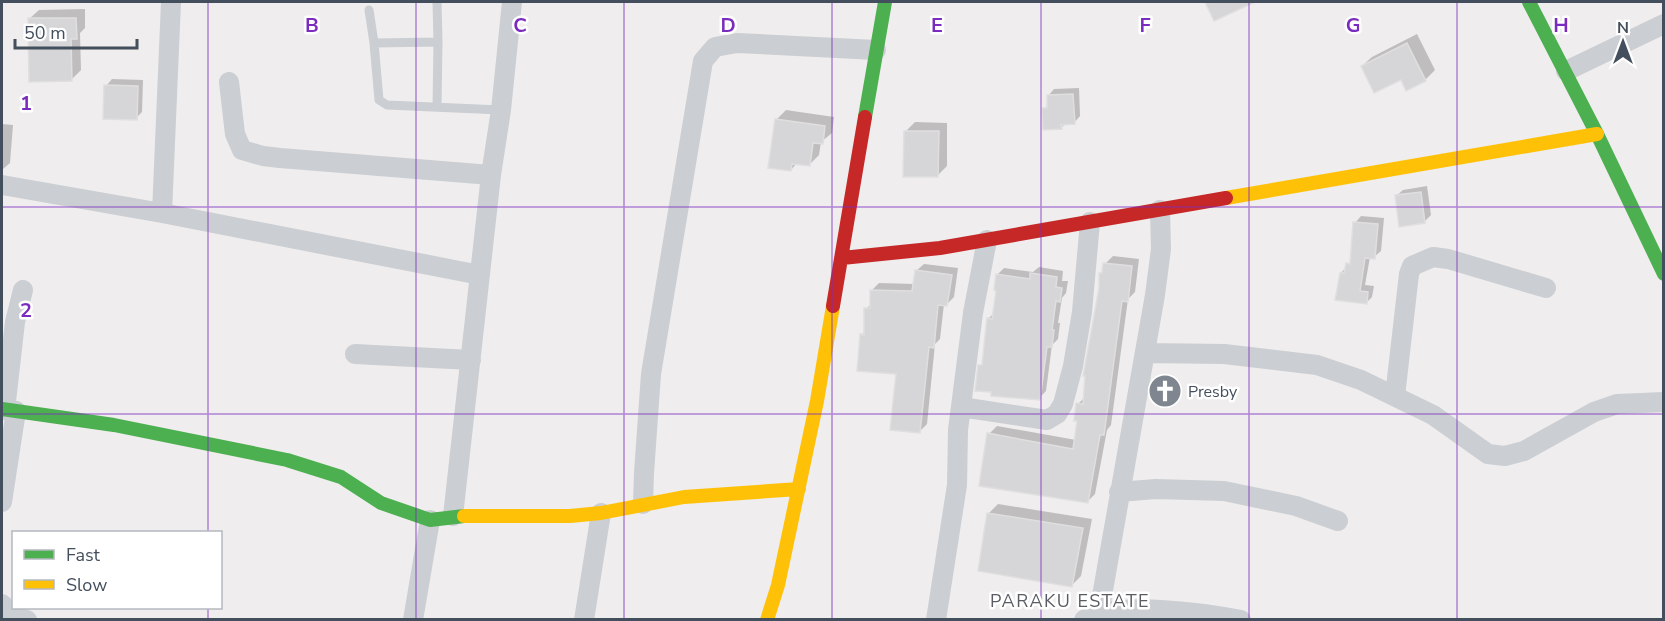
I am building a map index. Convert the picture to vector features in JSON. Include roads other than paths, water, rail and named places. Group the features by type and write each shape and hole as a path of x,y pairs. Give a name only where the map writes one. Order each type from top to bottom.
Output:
{"street":[{"path":"162,213 171,2"},
{"path":"453,516 512,2"},
{"path":"767,620 778,585 799,489 842,258 885,2"},
{"path":"1529,2 1566,71 1664,274"},
{"path":"1566,71 1664,24"},
{"path":"644,504 651,374 703,61 715,46 737,43 876,50"},
{"path":"229,82 235,134 242,150 280,158 491,176"},
{"path":"842,258 940,248 1597,134"},
{"path":"2,185 162,213 480,275"},
{"path":"1160,210 1161,249 1145,353 1119,492 1092,616 1126,609 1211,614 1241,620"},
{"path":"961,407 1047,420 1057,414 1063,404 1073,366 1082,312 1090,222"},
{"path":"936,620 957,485 961,407 987,240"},
{"path":"1395,396 1409,274 1412,266 1433,257 1448,259 1546,288"},
{"path":"2,502 15,322 23,290"},
{"path":"1145,353 1224,354 1317,366 1361,380 1395,396 1433,415 1488,454 1505,456 1524,452 1594,412 1617,404 1664,402"},
{"path":"355,354 471,360"},
{"path":"8,410 114,425 287,460 341,477 381,503 430,520 453,516 570,516 717,494 766,493 799,489"},
{"path":"1119,492 1156,489 1224,491 1296,506 1338,521"},
{"path":"584,620 602,513"},
{"path":"413,620 430,520"},
{"path":"2,604 13,616 27,620"}],"lane":[{"path":"437,2 437,107"},
{"path":"369,10 379,100 387,105 501,110"},
{"path":"374,43 438,42"}],"place":[{"name":"Presby","path":"1165,391"}],"district":[{"name":"PARAKU ESTATE","path":"1070,601"}]}
